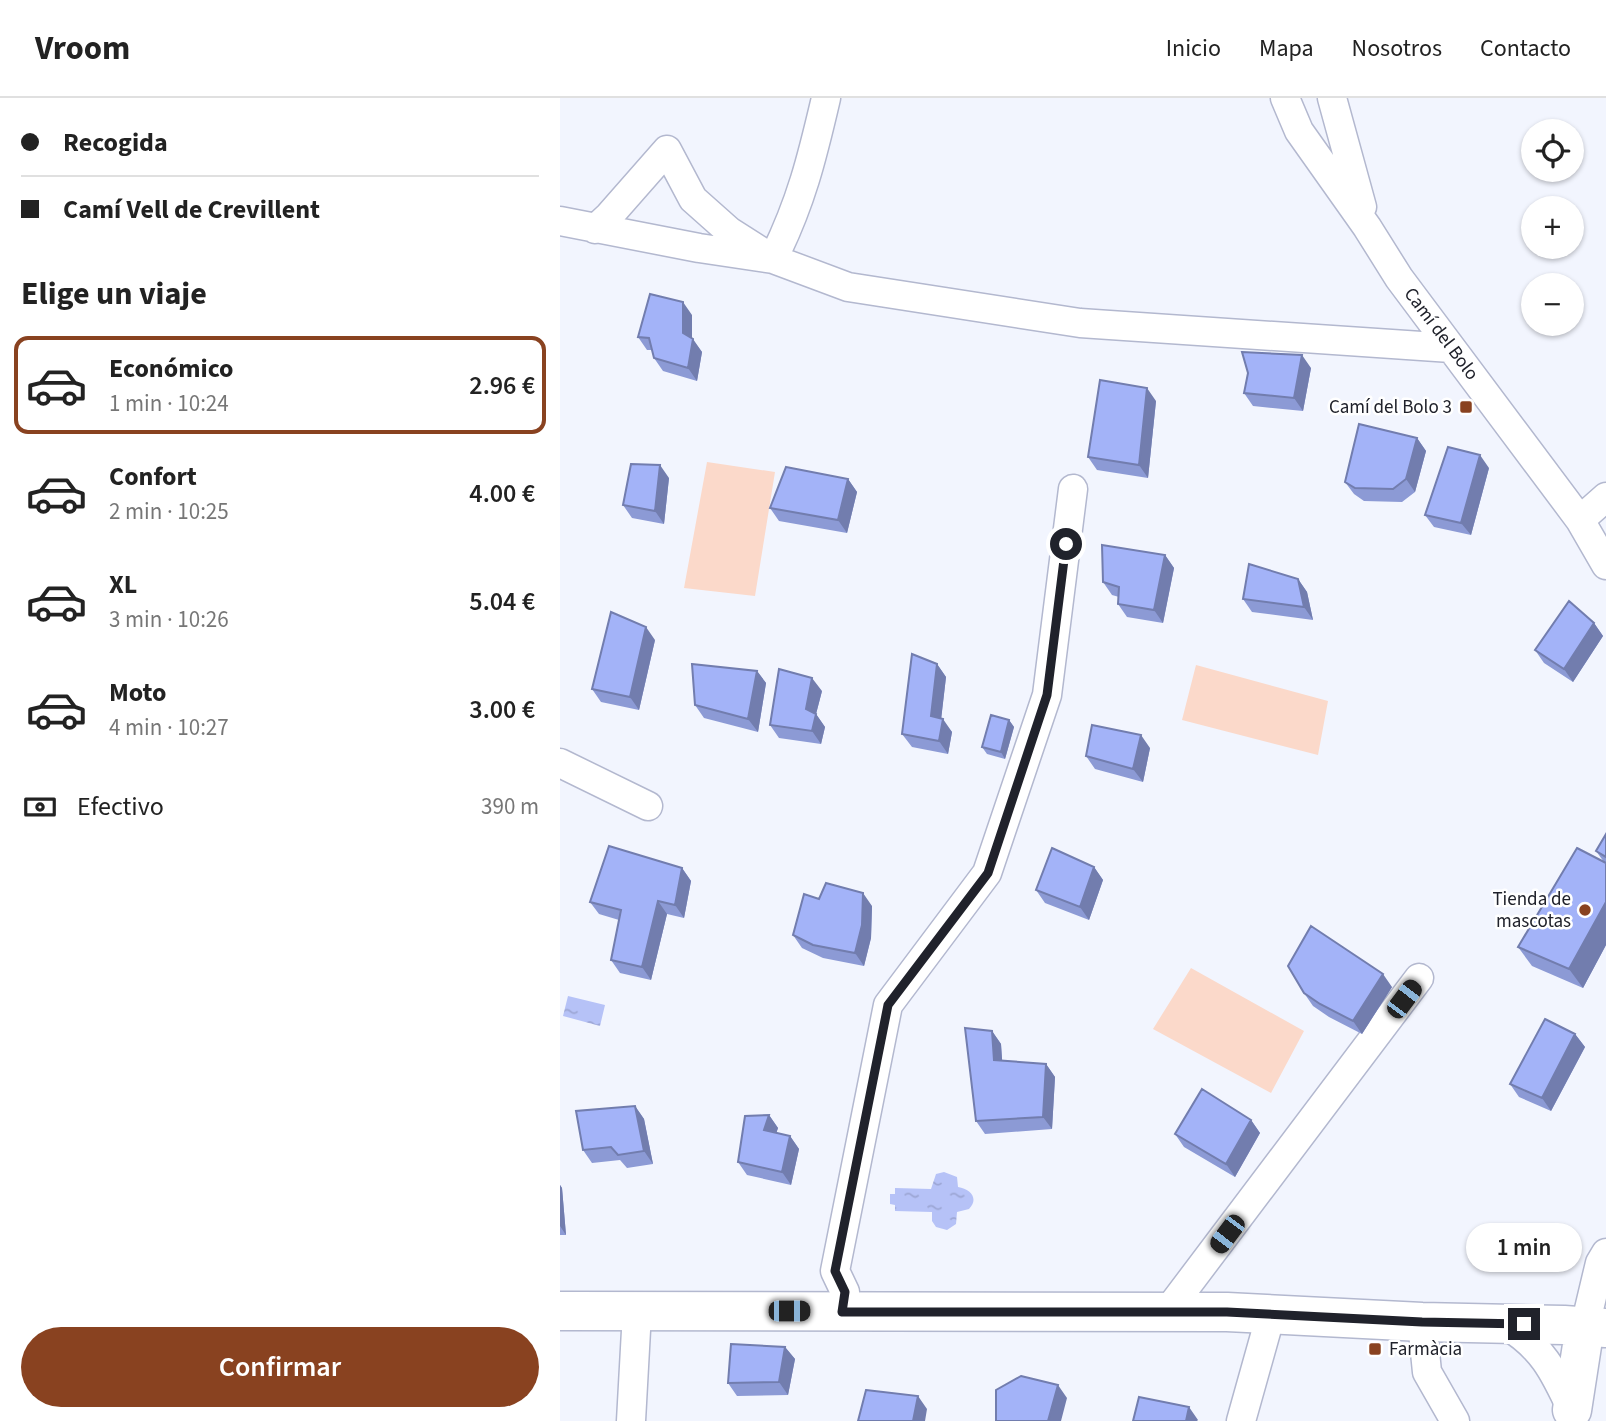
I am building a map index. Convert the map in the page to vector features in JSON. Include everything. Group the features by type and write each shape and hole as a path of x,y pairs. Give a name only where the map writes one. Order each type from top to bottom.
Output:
{"street":[{"path":"773,259 793,220 811,167 827,98"},
{"name":"Camí del Bolo","path":"1285,98 1299,131 1367,227 1399,278 1580,520 1606,565"},
{"path":"1332,98 1367,227"},
{"path":"594,229 609,216 667,150 692,199 722,241"},
{"path":"560,221 594,229 722,241 848,287 1080,323 1451,348"},
{"path":"842,1312 845,1292 835,1271 888,1005 988,873 1047,695 1073,489"},
{"path":"1580,520 1606,496"},
{"path":"560,763 648,806"},
{"path":"1167,1312 1419,978"},
{"path":"1571,1415 1585,1326 1600,1263 1606,1253"},
{"path":"560,1311 1167,1312 1585,1326"},
{"path":"631,1421 637,1312"},
{"path":"1241,1421 1271,1314"},
{"path":"1422,1322 1427,1372 1455,1421"},
{"path":"1504,1324 1526,1337 1539,1352 1558,1378 1571,1415"},
{"path":"1571,1415 1582,1395 1606,1376"}],"shaded area":[{"path":"707,462 775,472 755,596 684,588"},
{"path":"1196,665 1328,701 1318,755 1182,720"},
{"path":"1191,968 1304,1031 1271,1093 1153,1029"}],"water":[{"path":"568,996 605,1005 600,1026 563,1016"},
{"path":"944,1172 957,1177 958,1187 970,1192 973,1198 969,1209 957,1212 956,1224 947,1230 936,1227 932,1221 932,1212 895,1211 895,1205 890,1204 890,1194 895,1194 895,1188 931,1189 936,1174"}],"building":[{"path":"650,294 683,302 683,333 693,339 688,368 654,358 649,338 638,337"},
{"path":"1242,352 1302,355 1294,398 1244,393 1248,373"},
{"path":"1100,380 1147,388 1139,465 1088,457"},
{"path":"1359,424 1417,438 1406,479 1393,489 1355,488 1345,482"},
{"path":"1448,447 1480,455 1461,523 1425,515"},
{"path":"631,464 660,465 655,511 623,505"},
{"path":"786,467 848,479 838,520 770,508"},
{"path":"1102,545 1165,555 1154,610 1118,604 1119,587 1103,582"},
{"path":"1249,564 1298,579 1304,607 1243,599"},
{"path":"1569,601 1594,623 1564,669 1535,650"},
{"path":"611,612 646,627 630,697 592,689"},
{"path":"912,654 937,664 931,716 943,719 939,741 902,734"},
{"path":"692,664 757,671 748,719 695,705"},
{"path":"779,669 812,678 806,709 816,714 812,731 770,725"},
{"path":"991,715 1009,720 1001,752 982,747"},
{"path":"1092,725 1141,735 1133,769 1086,756"},
{"path":"1606,834 1606,857 1596,851"},
{"path":"609,846 682,868 675,905 658,901 642,967 611,960 621,910 590,902"},
{"path":"1052,848 1094,867 1080,907 1036,890"},
{"path":"1577,848 1606,863 1606,902 1569,969 1518,947"},
{"path":"826,883 863,893 862,925 855,953 813,945 793,935 804,894 819,899"},
{"path":"1311,926 1383,974 1353,1021 1304,993 1288,966"},
{"path":"1545,1019 1575,1034 1542,1098 1510,1084"},
{"path":"965,1028 992,1031 994,1060 1046,1064 1043,1117 976,1121"},
{"path":"1202,1089 1251,1120 1226,1164 1175,1134"},
{"path":"635,1106 644,1151 618,1155 611,1147 583,1150 576,1111"},
{"path":"769,1115 764,1130 790,1136 782,1172 738,1162 745,1116"},
{"path":"731,1344 785,1347 779,1382 728,1383"},
{"path":"1021,1376 1058,1385 1048,1421 996,1421 996,1390"},
{"path":"866,1390 918,1396 913,1421 858,1421"},
{"path":"1139,1397 1189,1407 1186,1421 1133,1421"}],"place":[{"name":"Camí del Bolo 3","path":"1466,407"},
{"name":"Tienda de mascotas","path":"1585,910"},
{"name":"Farmàcia","path":"1375,1349"}],"route":[{"path":"1066,544 1047,695 988,873 888,1005 835,1271 845,1292 842,1312 1227,1312 1422,1322 1524,1324"}]}
